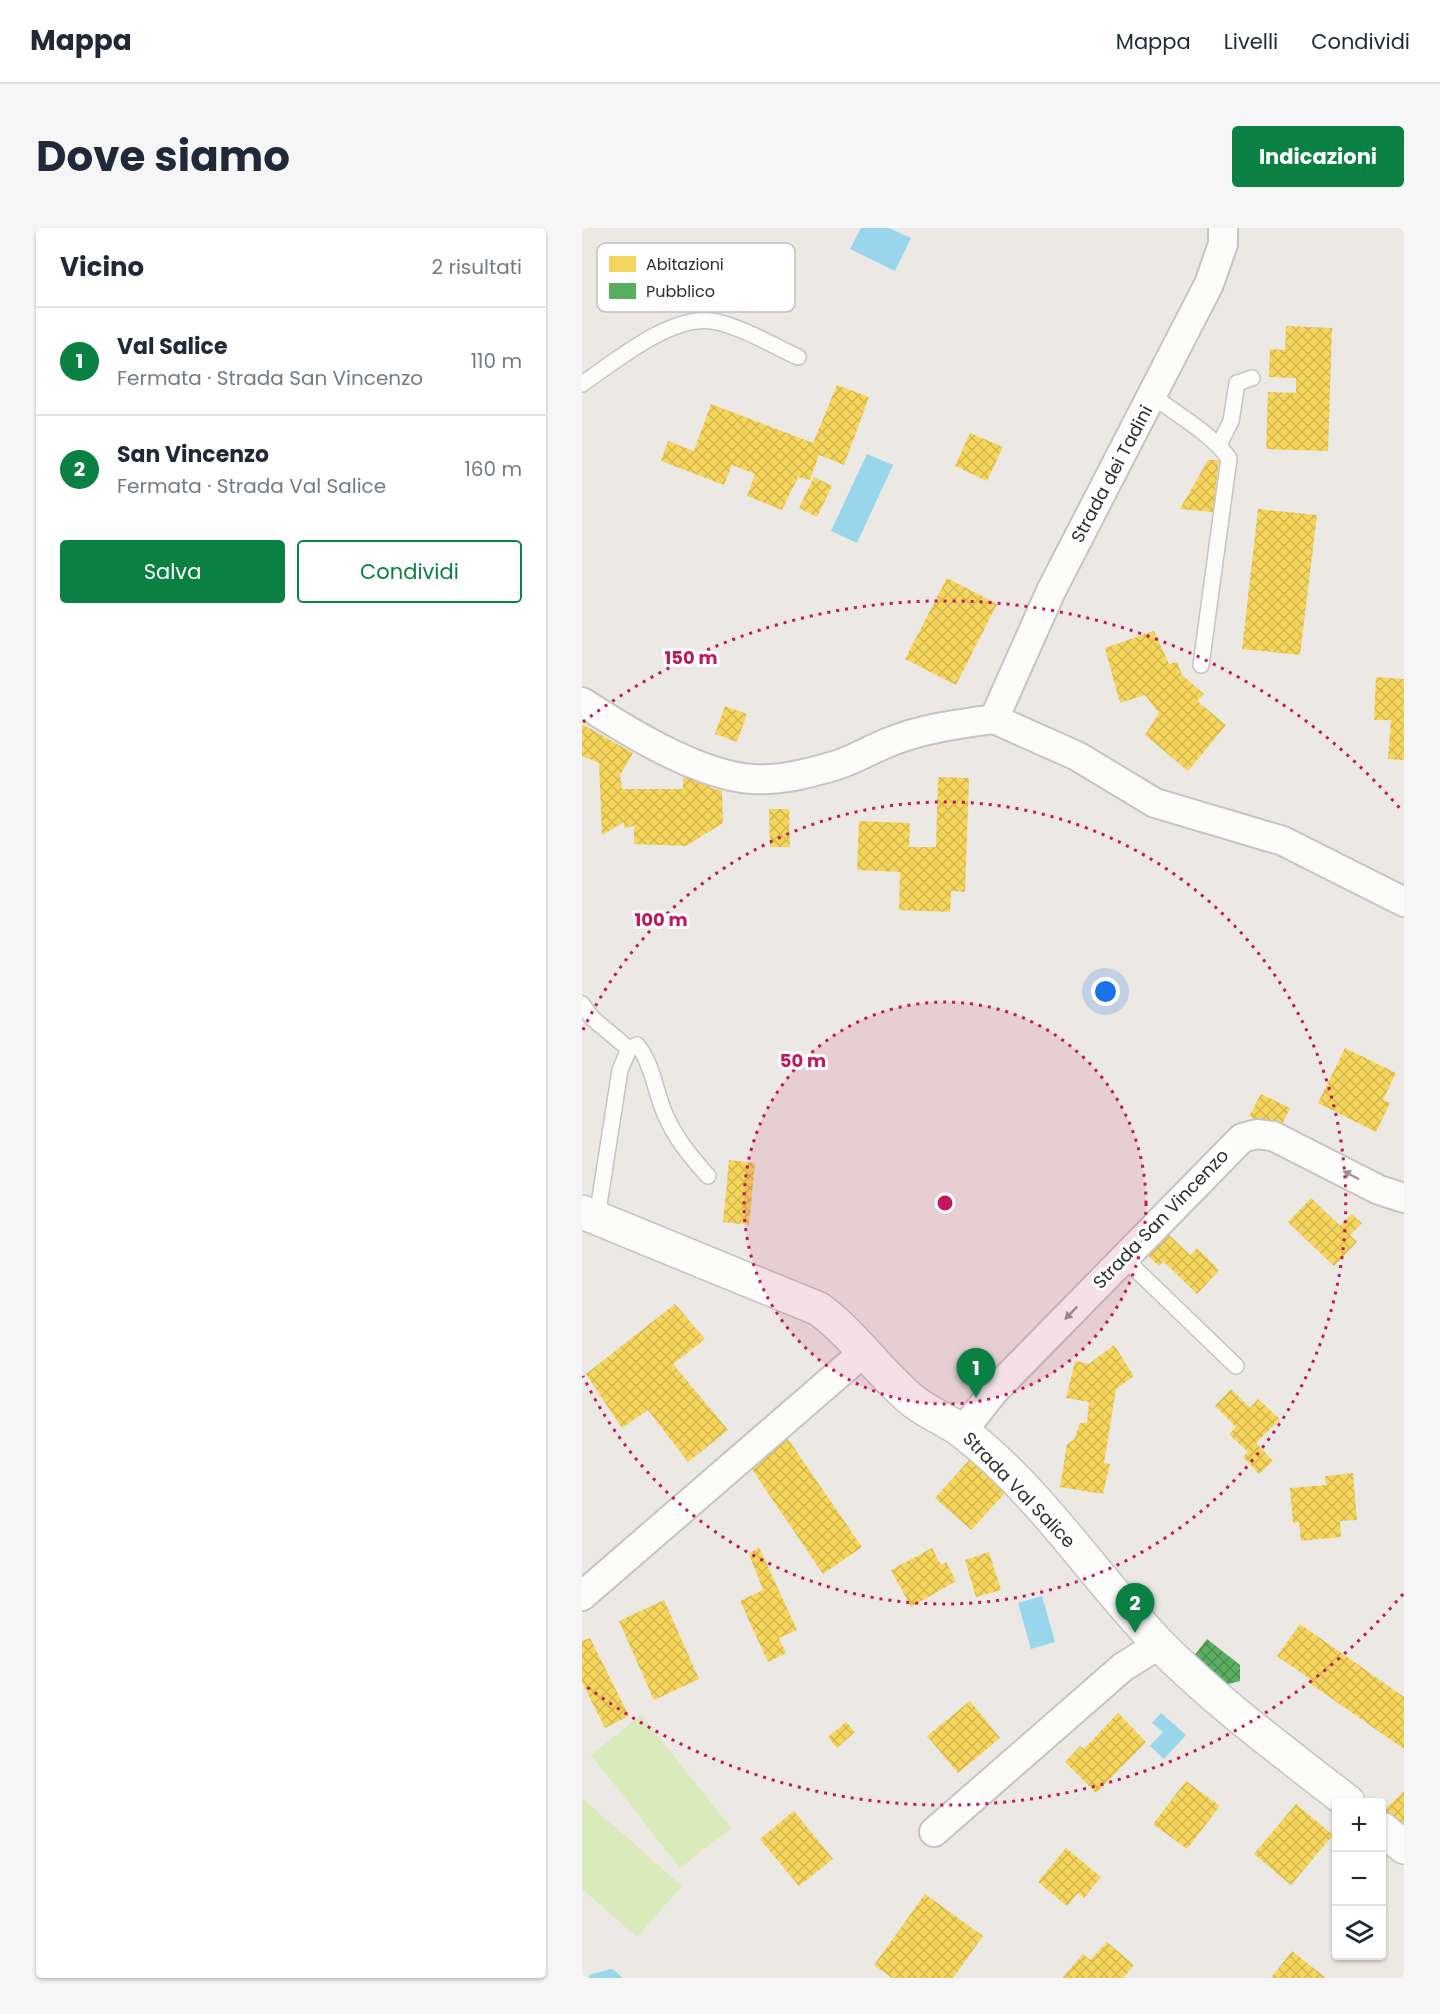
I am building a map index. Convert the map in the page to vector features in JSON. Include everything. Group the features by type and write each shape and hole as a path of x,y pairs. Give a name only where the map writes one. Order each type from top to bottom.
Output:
{"street":[{"name":"Strada dei Tadini","path":"994,719 1051,591 1209,284 1223,244 1223,228"},
{"path":"582,702 620,726 664,749 720,774 751,779 783,779 839,765 893,740 947,725 994,719 1077,756 1155,803 1283,841 1404,902"},
{"name":"Strada San Vincenzo","path":"962,1432 994,1391 1225,1152 1242,1138 1257,1134 1273,1136 1379,1190 1404,1198"},
{"name":"Strada Val Salice","path":"589,1214 819,1309 843,1327 914,1402 962,1432 1038,1505 1160,1644 1222,1702 1342,1798"},
{"path":"582,1596 865,1351"},
{"path":"934,1832 1123,1667 1160,1644"},
{"path":"1386,1832 1404,1847"}],"lane":[{"path":"582,384 671,327 696,320 727,326 798,357"},
{"path":"1220,445 1231,421 1237,383 1252,378"},
{"path":"1153,396 1220,445 1229,458 1201,665"},
{"path":"582,1004 592,1018 629,1049"},
{"path":"589,1214 620,1070 629,1049 637,1045 644,1054 674,1134 708,1176"},
{"path":"1124,1258 1236,1366"}],"green space":[{"path":"641,1715 731,1828 680,1868 591,1755"},
{"path":"582,1798 682,1886 637,1937 582,1889"}],"water":[{"path":"861,228 889,228 911,238 895,271 850,249"},
{"path":"867,454 893,465 857,543 831,531"},
{"path":"1042,1596 1055,1642 1031,1649 1018,1603"},
{"path":"1161,1713 1186,1735 1164,1759 1150,1746 1163,1732 1152,1723"}],"building: Abitazioni":[{"path":"1286,326 1332,328 1328,451 1266,449 1268,392 1296,393 1296,378 1269,377 1270,349 1285,350"},
{"path":"837,385 869,397 844,465 819,455 810,480 798,477 782,510 747,496 755,474 732,465 724,485 661,461 668,441 694,451 711,404 813,443"},
{"path":"970,433 1003,447 987,481 955,466"},
{"path":"1208,460 1219,460 1213,512 1180,509"},
{"path":"814,477 832,486 817,517 799,508"},
{"path":"1258,509 1317,515 1300,655 1242,649"},
{"path":"947,578 997,604 956,685 905,659"},
{"path":"1154,631 1169,664 1177,662 1182,675 1204,694 1197,701 1226,725 1188,771 1145,735 1159,713 1145,695 1120,703 1105,648"},
{"path":"1376,677 1404,679 1404,760 1388,759 1391,720 1374,720"},
{"path":"725,706 747,714 737,742 715,734"},
{"path":"582,724 633,753 620,775 622,789 683,789 683,777 710,780 710,788 722,791 723,823 686,846 634,844 634,826 624,828 624,822 602,835 599,763 582,756"},
{"path":"938,777 969,778 965,892 951,891 950,912 899,910 900,872 857,870 859,821 910,823 909,847 936,847"},
{"path":"769,809 789,809 790,847 770,847"},
{"path":"1345,1048 1396,1073 1383,1100 1390,1103 1376,1132 1318,1103"},
{"path":"1261,1094 1290,1108 1279,1131 1249,1116"},
{"path":"729,1160 755,1163 749,1225 723,1222"},
{"path":"1311,1198 1340,1226 1351,1214 1362,1223 1350,1235 1357,1242 1334,1266 1288,1222"},
{"path":"1165,1231 1190,1255 1197,1248 1219,1270 1197,1294 1163,1261 1159,1266 1144,1252"},
{"path":"675,1304 705,1339 673,1364 728,1430 688,1462 648,1410 622,1428 586,1374"},
{"path":"1114,1345 1134,1376 1116,1389 1104,1463 1110,1464 1103,1494 1060,1487 1067,1444 1074,1440 1080,1423 1087,1423 1089,1402 1066,1398 1075,1361 1089,1364"},
{"path":"1231,1389 1250,1408 1258,1399 1280,1419 1256,1443 1273,1461 1259,1474 1243,1457 1248,1452 1229,1434 1236,1427 1215,1406"},
{"path":"788,1439 862,1547 823,1574 749,1465"},
{"path":"971,1458 1007,1491 971,1530 935,1498"},
{"path":"1353,1473 1357,1520 1340,1521 1341,1537 1301,1541 1299,1522 1293,1523 1290,1488 1326,1485 1325,1476"},
{"path":"759,1547 797,1630 779,1638 786,1653 768,1662 740,1601 763,1590 749,1554"},
{"path":"932,1548 941,1565 946,1562 956,1581 911,1607 891,1570"},
{"path":"989,1552 1001,1590 976,1597 965,1560"},
{"path":"664,1600 699,1679 654,1700 619,1621"},
{"path":"1300,1624 1404,1697 1404,1749 1308,1682 1310,1679 1277,1656"},
{"path":"590,1638 629,1716 605,1728 582,1682 582,1641"},
{"path":"970,1701 1000,1738 958,1773 927,1736"},
{"path":"1118,1713 1146,1742 1096,1793 1065,1762 1080,1746 1084,1749"},
{"path":"846,1722 855,1732 837,1748 828,1737"},
{"path":"1186,1781 1220,1806 1187,1849 1153,1824"},
{"path":"1404,1791 1404,1833 1386,1817 1386,1809"},
{"path":"1296,1804 1332,1834 1291,1885 1254,1854"},
{"path":"794,1811 833,1859 799,1886 760,1839"},
{"path":"1066,1848 1101,1877 1084,1898 1078,1893 1067,1906 1038,1882"},
{"path":"925,1894 983,1936 953,1978 892,1978 874,1965"},
{"path":"1107,1942 1134,1965 1123,1978 1062,1978 1083,1954 1090,1960"},
{"path":"1292,1951 1326,1978 1271,1978"}],"building: Pubblico":[{"path":"1207,1639 1240,1665 1240,1681 1225,1685 1191,1660"}],"waterway":[{"path":"593,1978 611,1973 617,1978"}],"place":[{"name":"Val Salice","path":"976,1398"},
{"name":"San Vincenzo","path":"1135,1633"}]}
